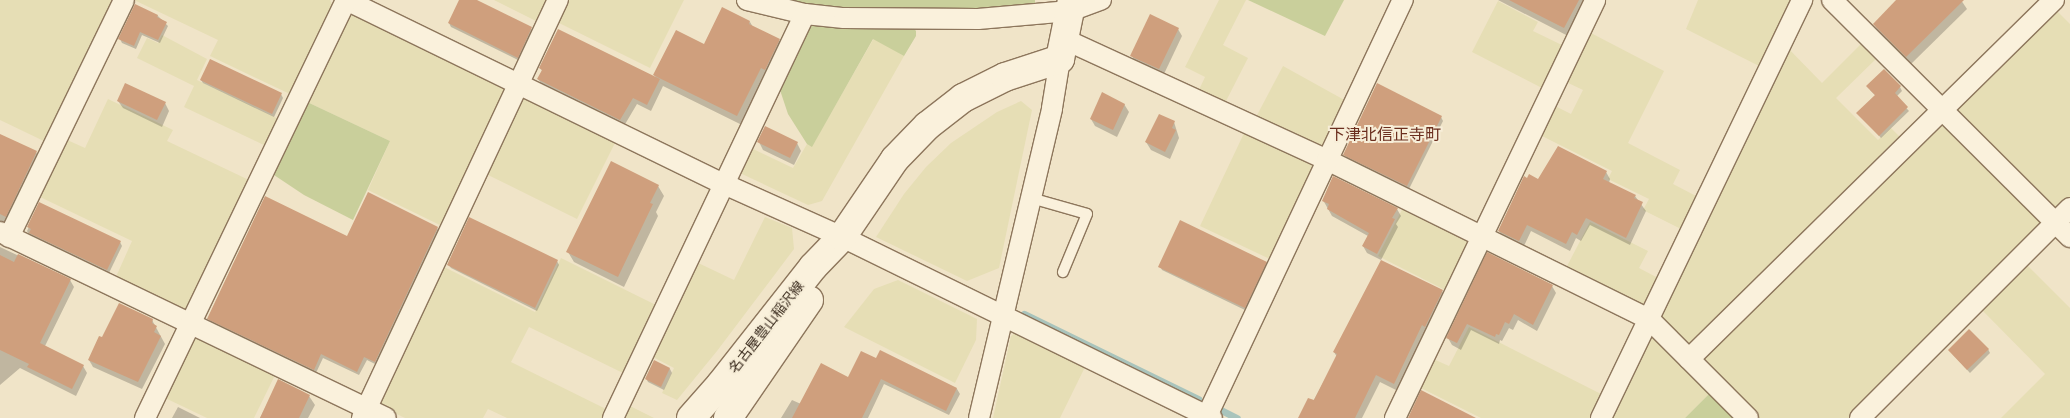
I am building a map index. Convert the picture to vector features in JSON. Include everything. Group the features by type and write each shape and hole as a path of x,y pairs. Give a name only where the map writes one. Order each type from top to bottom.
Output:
{"main road":[{"path":"1062,49 1071,5"},
{"name":"名古屋豊山稲沢線","path":"691,418 721,384 813,267 842,237 895,160 928,126 963,98 1062,49"},
{"name":"名古屋豊山稲沢線","path":"728,418 830,268 842,237"}],"street":[{"path":"124,0 5,235 190,325 364,413 386,418"},
{"path":"146,418 346,0 724,184 842,237 1208,417 1403,0"},
{"path":"364,413 558,0"},
{"path":"747,0 805,14 844,18 978,19 1101,0"},
{"path":"1395,418 1595,0"},
{"path":"1601,418 1802,0"},
{"path":"1832,0 2070,237"},
{"path":"1689,359 2054,0"},
{"path":"613,418 805,14"},
{"path":"979,418 1052,108 1062,49 1327,160 1649,319 1748,418"},
{"path":"1860,418 2070,208"}],"lane":[{"path":"1030,198 1087,214 1063,272"}],"shaded area":[{"path":"0,0 118,0 50,144 0,120"},
{"path":"134,0 330,0 334,9 292,95 210,56 218,40"},
{"path":"494,0 552,0 540,23"},
{"path":"565,0 684,0 650,68 555,21"},
{"path":"1219,0 1246,0 1223,45 1248,58 1224,105 1198,92 1205,77 1185,67"},
{"path":"1698,0 1796,0 1763,68 1686,29"},
{"path":"1498,1 1538,22 1533,31 1566,47 1544,89 1472,52"},
{"path":"2055,9 2070,24 2070,202 2052,210 1956,115 1956,108"},
{"path":"357,12 503,85 505,95 444,227 368,190 390,141 305,101 345,15"},
{"path":"1589,32 1664,71 1628,143 1680,170 1673,184 1698,197 1681,229 1643,210 1649,199 1608,179 1612,171 1538,134 1553,105 1571,114 1583,90 1564,81"},
{"path":"162,35 207,59 197,80 281,120 268,147 184,107 194,86 137,58 147,38 158,43"},
{"path":"874,38 904,56 822,201 808,205 742,174 741,164 749,147 793,168 807,144 812,146"},
{"path":"1864,41 1879,56 1836,98 1878,140 1891,128 1904,141 1696,348 1686,348 1658,320 1785,45 1822,83"},
{"path":"1283,66 1348,102 1325,148 1317,150 1255,119"},
{"path":"526,96 617,139 577,219 484,173 518,99"},
{"path":"108,99 173,130 167,141 251,181 188,314 115,279 132,241 38,196 65,139 85,148"},
{"path":"1021,101 1032,110 999,268 967,281 876,237 904,194 926,167 951,143 997,112"},
{"path":"1941,122 2045,218 2045,227 1853,418 1756,418 1704,366 1705,356"},
{"path":"1246,129 1311,160 1317,171 1274,261 1200,226"},
{"path":"1405,204 1468,236 1470,245 1447,291 1378,256"},
{"path":"765,217 792,228 794,249 717,351 677,400 662,393 674,368 649,355 694,261 734,280"},
{"path":"1590,222 1648,251 1639,268 1660,279 1649,302 1638,305 1566,268"},
{"path":"561,258 660,307 627,375 529,327 511,362 610,411 607,418 507,418 488,409 483,418 405,418 380,406 377,395 440,265 535,312"},
{"path":"2025,263 2070,308 2070,418 2001,418 2045,374 1980,308"},
{"path":"898,280 977,319 976,340 955,383 844,327 874,289"},
{"path":"1469,327 1603,395 1591,418 1481,418 1417,386 1431,358 1449,366"},
{"path":"1017,332 1086,365 1060,418 993,418 1011,336"},
{"path":"1653,332 1712,391 1685,418 1606,418"},
{"path":"202,335 277,371 254,418 207,418 163,397 192,338"},
{"path":"628,405 654,418 621,418"}],"green space":[{"path":"777,0 1035,0 1035,5 980,11 848,12"},
{"path":"1248,0 1344,0 1325,36"},
{"path":"820,22 911,25 916,31 916,36 904,56 873,39 812,147 807,144 788,114 778,84 805,30"},
{"path":"305,101 390,141 353,220 304,195 271,173"},
{"path":"1712,391 1739,418 1685,418"}],"building":[{"path":"459,0 477,0 532,27 518,58 448,23"},
{"path":"1509,0 1579,0 1564,28"},
{"path":"1896,0 1964,0 1906,57 1873,24"},
{"path":"135,4 158,15 157,17 167,22 158,40 140,32 134,46 118,39"},
{"path":"722,7 750,21 749,24 780,39 765,70 761,68 737,116 653,75 676,30 704,44"},
{"path":"1150,14 1179,28 1159,69 1130,56"},
{"path":"558,29 660,79 647,105 633,98 620,120 537,79 542,70 539,68"},
{"path":"210,59 282,93 272,114 200,80"},
{"path":"1884,69 1901,86 1895,93 1908,107 1879,136 1856,113 1875,95 1866,86"},
{"path":"125,83 166,102 157,120 117,101"},
{"path":"1377,83 1442,116 1407,186 1343,155"},
{"path":"1102,92 1125,104 1113,130 1090,119"},
{"path":"1159,114 1175,121 1172,128 1176,130 1165,152 1145,142"},
{"path":"765,126 798,142 790,158 757,142"},
{"path":"0,134 37,151 6,217 0,214"},
{"path":"1558,146 1607,171 1603,179 1636,195 1634,198 1643,202 1626,238 1586,218 1577,235 1572,232 1566,244 1527,225 1519,241 1498,231 1524,176 1527,178 1529,174 1538,179"},
{"path":"611,161 659,185 650,203 653,204 618,277 566,252"},
{"path":"1333,176 1398,208 1392,218 1395,219 1377,254 1362,246 1369,233 1327,209 1329,204 1322,201"},
{"path":"368,192 438,227 375,362 364,357 357,372 321,354 314,370 207,319 265,196 347,236"},
{"path":"39,202 121,241 107,270 29,233 31,229 27,227"},
{"path":"469,217 558,260 535,308 447,265"},
{"path":"1180,220 1267,262 1245,308 1158,267"},
{"path":"1487,252 1553,285 1533,325 1514,314 1509,324 1505,322 1499,335 1496,334 1495,337 1467,324 1457,343 1446,338"},
{"path":"18,254 71,279 40,343 84,365 72,389 27,367 29,364 0,350 0,255 14,262"},
{"path":"1381,260 1443,290 1425,327 1422,325 1394,384 1376,375 1355,418 1298,418 1308,398 1314,400 1337,354 1333,352"},
{"path":"119,303 153,319 152,323 157,326 154,332 161,336 138,382 88,360 99,336 102,337"},
{"path":"1969,329 1989,349 1967,370 1948,350"},
{"path":"880,350 957,388 946,411 881,379 862,418 792,418 821,363 848,377 861,351 876,358"},
{"path":"654,360 670,368 661,387 645,379"},
{"path":"278,379 310,395 299,418 260,418"},
{"path":"1421,390 1476,418 1408,418"}],"waterway":[{"path":"1024,314 1198,399"},
{"path":"1219,409 1237,418"}],"district":[{"name":"下津北信正寺町","path":"1385,134"}]}
